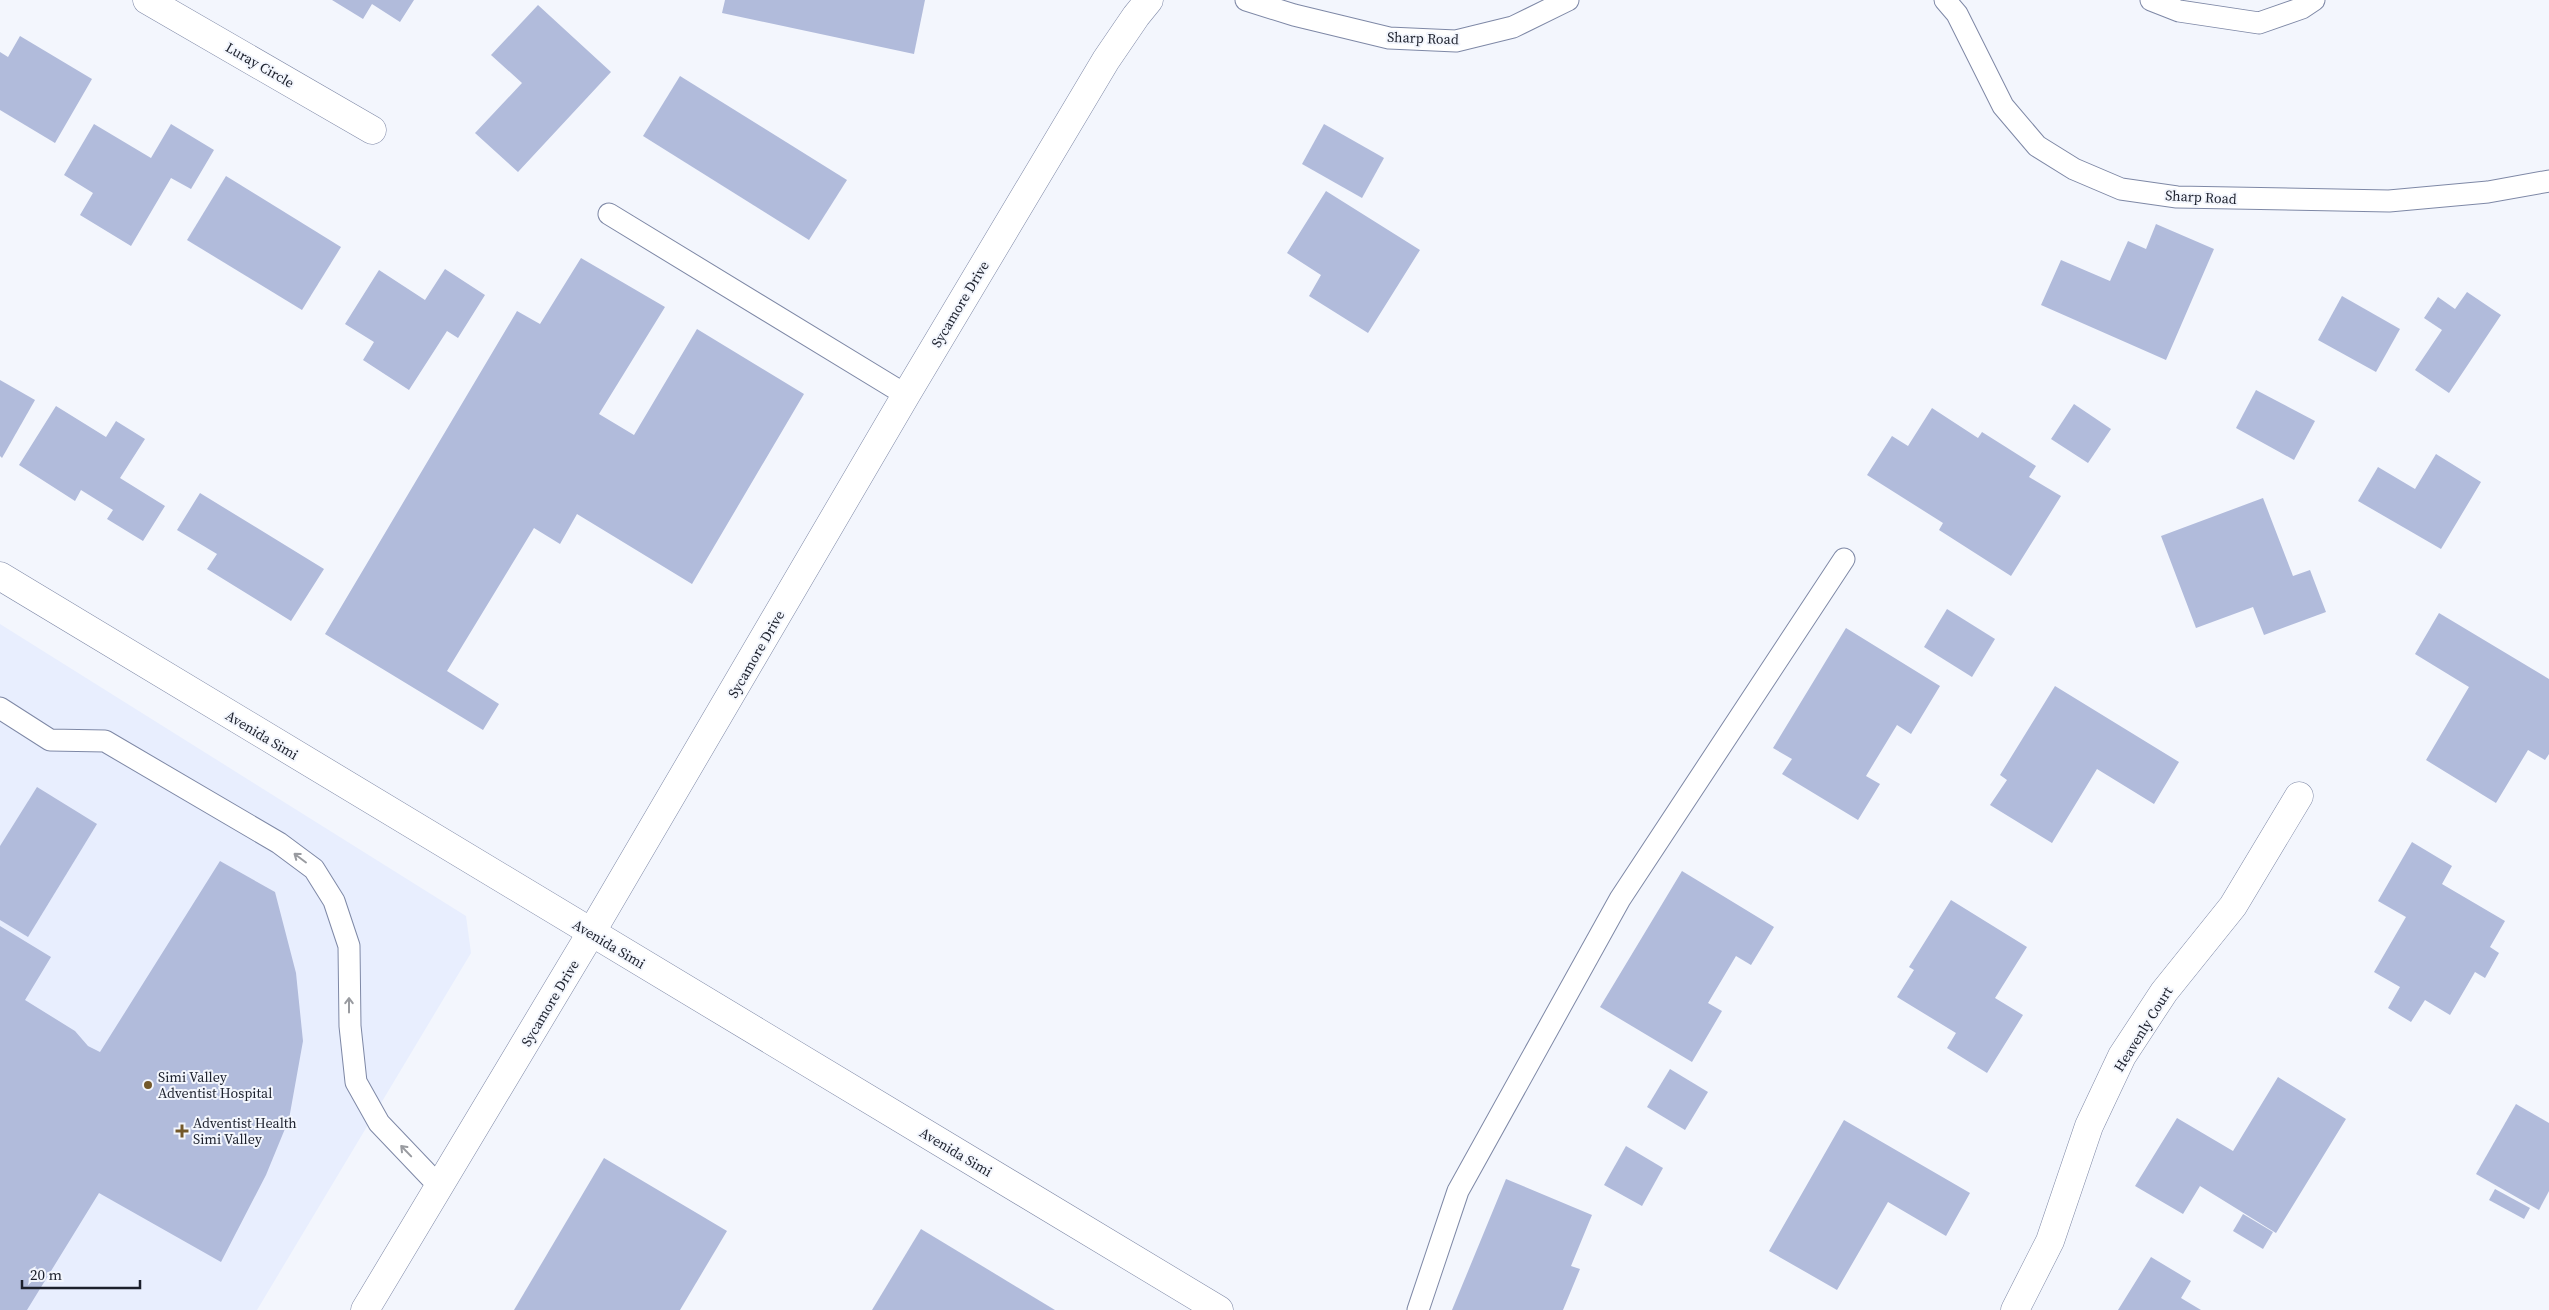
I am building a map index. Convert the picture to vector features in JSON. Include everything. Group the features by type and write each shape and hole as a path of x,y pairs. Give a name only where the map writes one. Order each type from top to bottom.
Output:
{"street":[{"name":"Luray Circle","path":"147,0 372,130"},
{"name":"Sycamore Drive","path":"365,1310 592,933 906,395 1106,60 1149,0"},
{"name":"Avenida Simi","path":"0,576 1219,1310"},
{"name":"Heavenly Court","path":"2014,1310 2050,1241 2089,1126 2122,1056 2164,992 2233,906 2299,796"}],"lane":[{"name":"Sharp Road","path":"1246,0 1294,15 1389,38 1456,41 1513,27 1568,0"},
{"name":"Sharp Road","path":"1945,0 1957,14 2003,106 2037,146 2074,169 2121,189 2177,198 2389,201 2488,192 2549,181"},
{"path":"2151,0 2179,11 2260,23 2302,8 2314,0"},
{"path":"609,214 906,395"},
{"path":"1418,1310 1458,1191 1620,899 1844,559"},
{"path":"0,708 50,740 105,741 279,843 314,869 334,901 349,946 350,1026 356,1082 379,1123 439,1186"}],"shaded area":[{"name":"Adventist Health Simi Valley","path":"0,624 466,916 471,953 257,1310 0,1310"}],"building":[{"path":"332,0 414,0 400,22 372,4 363,19"},
{"path":"725,0 925,0 914,54 722,13"},
{"path":"538,5 611,72 518,172 475,133 522,83 491,55"},
{"path":"20,36 92,79 55,143 0,110 0,52 8,57"},
{"path":"680,76 847,180 809,240 643,136"},
{"path":"94,124 151,158 171,124 214,150 191,189 171,178 131,246 80,215 93,193 64,175"},
{"path":"1324,124 1384,158 1362,198 1302,164"},
{"path":"226,176 341,247 302,310 187,240"},
{"path":"1326,191 1420,250 1368,333 1309,296 1321,275 1287,253"},
{"path":"2156,224 2214,249 2166,360 2041,305 2061,260 2110,281 2128,241 2146,249"},
{"path":"581,258 665,307 599,414 634,435 697,329 804,394 692,584 577,514 560,544 534,528 447,671 499,704 483,730 325,634 517,311 540,324"},
{"path":"445,269 485,295 458,338 447,331 409,390 363,360 374,342 345,324 379,270 425,300"},
{"path":"2467,292 2501,315 2449,393 2415,370 2442,330 2424,318 2438,297 2455,309"},
{"path":"2342,296 2400,329 2376,372 2318,340"},
{"path":"0,380 35,400 2,458 0,456"},
{"path":"2256,390 2315,421 2294,460 2236,428"},
{"path":"2074,404 2111,429 2088,463 2051,439"},
{"path":"56,406 106,437 116,421 145,439 120,478 165,506 143,541 107,519 113,510 81,490 75,501 19,465"},
{"path":"1932,408 1978,438 1982,432 2036,466 2029,477 2061,496 2011,576 1939,530 1943,523 1867,475 1892,436 1908,446"},
{"path":"2436,454 2481,482 2441,549 2358,501 2378,467 2415,489"},
{"path":"200,493 324,569 291,621 207,569 217,554 177,530"},
{"path":"2263,498 2293,576 2310,570 2326,612 2264,635 2253,607 2196,628 2161,536"},
{"path":"1947,609 1995,639 1972,677 1924,647"},
{"path":"2439,613 2549,679 2549,754 2545,760 2528,750 2496,803 2426,760 2469,687 2415,654"},
{"path":"1846,628 1940,686 1911,734 1897,725 1866,776 1880,784 1858,820 1782,774 1792,759 1773,748"},
{"path":"2055,686 2179,762 2154,804 2097,769 2052,843 1990,805 2007,780 2000,775"},
{"path":"37,787 97,824 28,937 0,920 0,846"},
{"path":"2412,842 2452,866 2442,884 2505,921 2490,947 2499,953 2485,978 2475,972 2450,1015 2425,1000 2411,1022 2388,1008 2400,987 2374,972 2406,917 2378,901"},
{"name":"Simi Valley Adventist Hospital","path":"220,861 275,892 296,973 303,1041 289,1119 266,1175 221,1262 99,1193 27,1310 0,1310 0,926 51,957 25,1000 75,1031 88,1046 100,1052"},
{"path":"1682,871 1774,927 1751,965 1736,956 1708,1003 1722,1011 1692,1062 1600,1007"},
{"path":"1951,900 2027,947 1995,998 2023,1015 1987,1073 1947,1048 1956,1033 1897,997 1914,970 1909,967"},
{"path":"1670,1069 1708,1092 1685,1130 1647,1107"},
{"path":"2278,1077 2346,1119 2276,1233 2200,1186 2183,1214 2135,1186 2177,1118 2233,1151"},
{"path":"2516,1104 2549,1123 2549,1191 2539,1210 2476,1174"},
{"path":"1844,1120 1970,1193 1946,1236 1888,1202 1837,1290 1769,1251"},
{"path":"1626,1146 1663,1168 1642,1206 1604,1185"},
{"path":"604,1158 727,1231 680,1310 514,1310"},
{"path":"1506,1179 1592,1215 1571,1266 1580,1269 1563,1310 1452,1310"},
{"path":"2495,1189 2530,1208 2524,1219 2489,1200"},
{"path":"2243,1214 2273,1232 2263,1249 2233,1231"},
{"path":"921,1229 1055,1310 872,1310"},
{"path":"2151,1257 2191,1281 2181,1298 2201,1310 2118,1310"}],"place":[{"name":"Simi Valley Adventist Hospital","path":"148,1085"},
{"name":"Adventist Health Simi Valley","path":"182,1131"}]}
